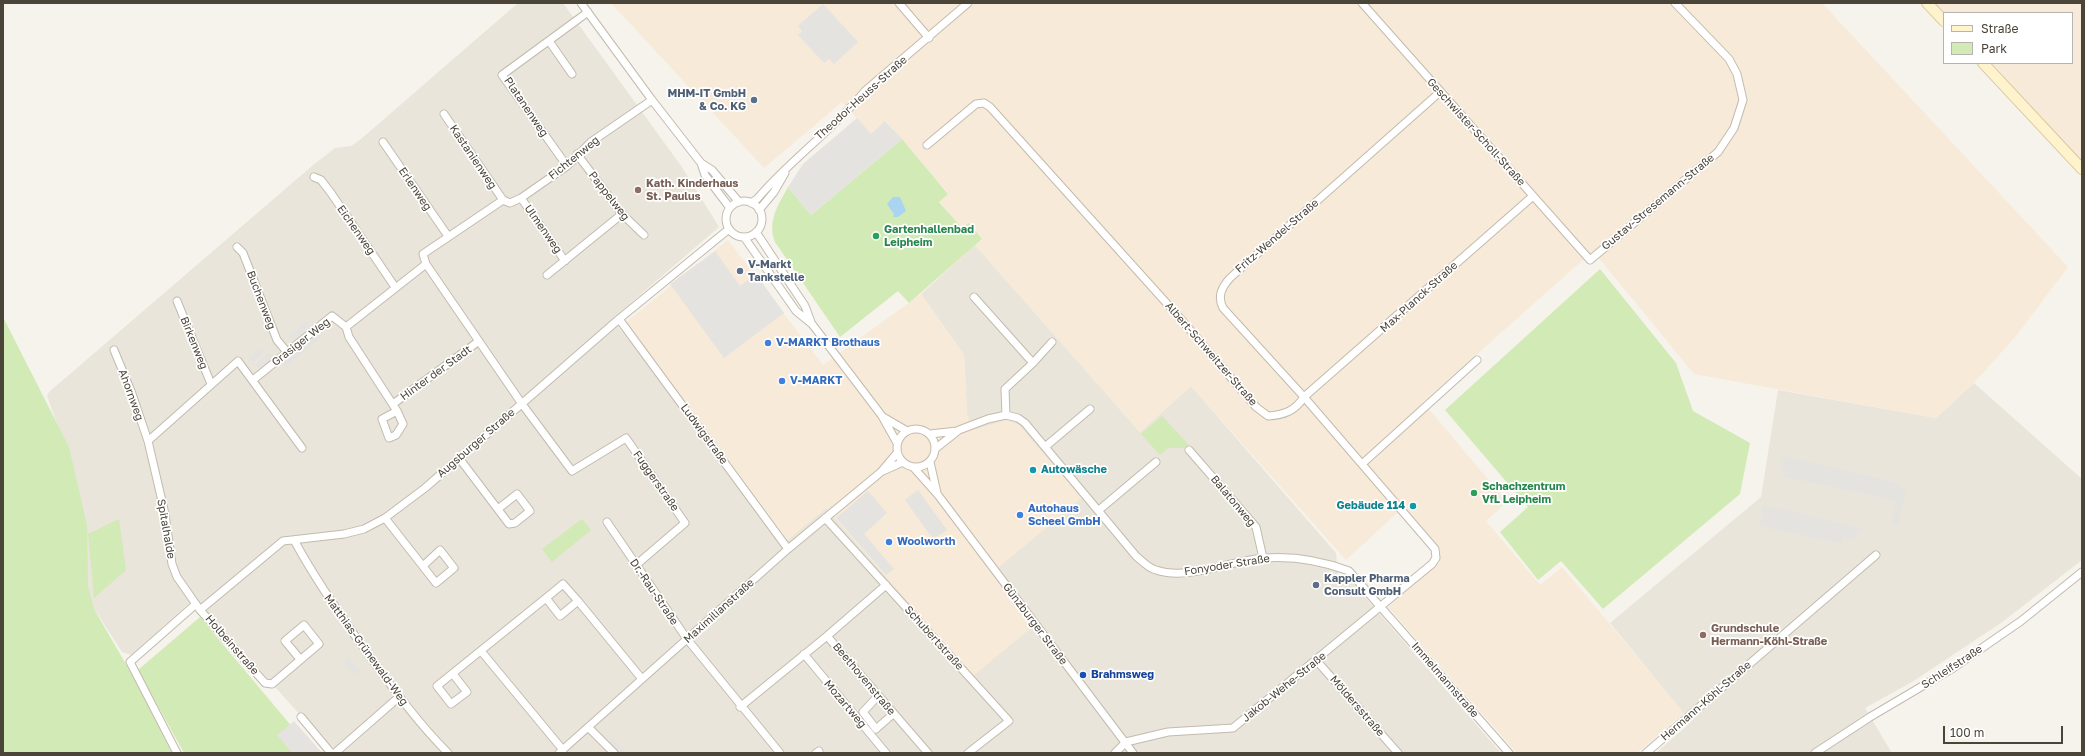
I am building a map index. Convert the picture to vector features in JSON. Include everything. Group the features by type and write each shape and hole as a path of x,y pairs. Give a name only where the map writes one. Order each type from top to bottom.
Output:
{"main road":[{"path":"1927,3 1943,20"},
{"path":"1984,64 2082,169"}],"street":[{"path":"581,3 652,100 701,163 705,175 730,208"},
{"path":"898,3 929,38"},
{"name":"Theodor-Heuss-Straße","path":"751,203 757,199 791,162 854,105 865,91 929,38 968,3"},
{"name":"Geschwister-Scholl-Straße","path":"1362,3 1590,260"},
{"name":"Gustav-Stresemann-Straße","path":"1590,260 1718,152 1734,128 1743,100 1737,74 1729,59 1675,3"},
{"name":"Platanenweg","path":"567,166 502,75 588,12"},
{"path":"549,41 572,74"},
{"name":"Fritz-Wendel-Straße","path":"1304,397 1223,308 1220,295 1224,285 1440,92"},
{"name":"Fichtenweg","path":"426,264 423,254 502,200 510,203 521,198 567,166 577,154 652,100"},
{"name":"Albert-Schweitzer-Straße","path":"927,145 976,104 984,103 990,107 1179,318 1256,407 1268,416 1280,415 1297,408 1304,397"},
{"name":"Kastanienweg","path":"444,114 502,200"},
{"name":"Erlenweg","path":"383,142 448,236"},
{"name":"Pappelweg","path":"577,154 622,214 644,235"},
{"name":"Theodor-Heuss-Straße","path":"759,210 774,192 791,162"},
{"path":"701,163 712,170 739,202"},
{"name":"Eichenweg","path":"314,177 321,180 396,287"},
{"name":"Max-Planck-Straße","path":"1304,397 1533,196"},
{"name":"Ulmenweg","path":"521,198 565,261"},
{"path":"739,202 751,203 759,210 762,222 756,232 744,237 735,235 729,229 726,218 730,208 739,202"},
{"path":"547,275 622,214"},
{"name":"Augsburger Straße","path":"177,753 130,662 283,541 328,537 351,532 364,529 385,518 424,488 619,319 729,229"},
{"path":"756,232 805,306 812,324"},
{"path":"744,237 796,311 812,324 882,416 898,443"},
{"name":"Buchenweg","path":"237,247 243,254 277,340 287,352"},
{"name":"Grasiger Weg","path":"253,380 332,316 346,327 426,264"},
{"name":"Hinter der Stadt","path":"426,264 522,404"},
{"path":"974,297 1033,363"},
{"name":"Birkenweg","path":"177,301 211,384"},
{"name":"Ludwigstraße","path":"619,319 788,549"},
{"path":"346,327 349,337 397,411"},
{"name":"Hinter der Stadt","path":"393,404 479,341"},
{"path":"882,416 907,431 920,430 930,434 959,430 996,416 1006,415 1005,389 1033,363 1052,342"},
{"name":"Ahornweg","path":"114,350 132,391 148,441"},
{"path":"1362,464 1477,360"},
{"path":"148,441 238,361 302,448"},
{"path":"1304,397 1435,549 1436,558 1432,564 1381,607"},
{"name":"Fuggerstraße","path":"522,404 572,471 626,438 685,523 636,565"},
{"path":"1045,447 1090,409"},
{"name":"Fonyoder Straße","path":"1006,415 1018,418 1025,423 1136,556 1154,570 1166,573 1184,573 1263,558 1309,559 1329,564 1349,572 1381,607"},
{"path":"907,431 901,436 898,443 897,453 902,462 914,468 922,467 930,462 935,449 959,430"},
{"path":"930,434 935,449"},
{"name":"Spitalhalde","path":"148,441 165,514 172,564 177,578 198,607"},
{"name":"Balatonweg","path":"1189,450 1256,527 1263,558"},
{"name":"Maximilianstraße","path":"561,752 788,549 881,472 897,453"},
{"path":"459,458 509,524 515,524 530,511 517,494 498,509"},
{"name":"Maximilianstraße","path":"881,472 902,462"},
{"name":"Günzburger Straße","path":"930,462 938,495"},
{"path":"1099,510 1156,462"},
{"name":"Günzburger Straße","path":"914,468 938,495 1133,753"},
{"path":"385,518 436,583 454,568 440,550 423,566"},
{"name":"Schubertstraße","path":"825,518 1009,720 968,753"},
{"name":"Dr.-Rau-Straße","path":"607,522 687,639 740,707 780,753"},
{"name":"Matthias-Grünewald-Weg","path":"294,540 324,593 399,698 427,732 448,753"},
{"name":"Hermann-Köhl-Straße","path":"1646,753 1876,555"},
{"name":"Schleifstraße","path":"1815,753 1827,750 1870,717 1953,668 2020,621 2082,572"},
{"path":"453,674 563,584 642,679"},
{"path":"827,636 886,585"},
{"path":"546,598 560,616 578,601"},
{"name":"Holbeinstraße","path":"198,607 265,683 272,684 319,644 304,626 285,642 300,659"},
{"name":"Jakob-Wehe-Straße","path":"1126,742 1168,732 1234,728 1381,607"},
{"name":"Immelmannstraße","path":"1381,607 1509,753"},
{"name":"Beethovenstraße","path":"740,707 827,636 928,753"},
{"path":"481,651 561,752"},
{"name":"Mozartweg","path":"804,654 886,753"},
{"name":"Möldersstraße","path":"1316,660 1398,753"},
{"path":"878,696 862,712 876,729 893,714"},
{"path":"335,753 399,698"},
{"path":"301,717 331,753"},
{"path":"588,728 614,753"},
{"path":"1115,753 1126,742"}],"shaded area":[{"path":"518,3 563,3 682,167 719,227 612,319 787,540 826,508 973,675 1031,627 991,574 1006,420 973,431 967,415 964,355 921,294 975,245 1140,432 1191,386 1336,553 1338,574 1350,580 1501,753 338,753 331,745 329,747 195,598 131,655 122,652 89,601 84,533 74,471 47,396 49,392 312,166 335,148 351,146 361,139"},
{"path":"611,3 1822,3 2068,267 2016,336 1974,383 1936,418 1694,374 1593,251 1423,402 1507,502 1486,521 1540,585 1562,567 1684,713 1637,753 1517,753 1388,607 1440,562 1398,512 1346,560 1191,386 1140,432 975,245 982,239 969,223 962,229 939,201 948,193 886,121 871,134 842,102 764,168"},
{"path":"1934,3 2082,3 2082,167 1989,64 2073,64 2073,12 1943,13"},
{"path":"823,4 858,42 834,64 829,59 824,63 798,35 802,31 798,26"},
{"path":"857,118 871,134 885,121 902,139 811,215 788,187 803,164"},
{"path":"728,240 823,365 921,294 964,355 967,415 973,430 1006,420 1018,424 1082,498 991,574 1031,628 973,676 826,508 788,540 626,322"},
{"path":"715,251 740,286 756,274 784,313 724,358 670,284"},
{"path":"306,321 310,326 293,341 288,336"},
{"path":"317,332 321,337 286,367 283,363"},
{"path":"261,347 265,351 253,362 249,358"},
{"path":"269,353 273,358 260,369 256,364"},
{"path":"1974,383 2082,479 2082,560 2001,623 1912,682 1865,708 1892,753 1656,753 1691,722 1610,623 1761,497 1778,390 1936,418"},
{"path":"1784,456 1900,483 1899,488 1906,489 1898,525 1890,525 1896,501 1785,477 1781,468"},
{"path":"918,490 947,530 933,539 905,500"},
{"path":"868,491 887,513 864,534 894,569 886,575 836,518"},
{"path":"1764,505 1861,528 1854,540 1844,538 1841,544 1759,526"},
{"path":"348,656 360,671 355,675 342,661"},
{"path":"294,721 322,753 292,753 277,735"},
{"path":"612,738 627,753 619,753 608,742"}],"green space":[{"name":"Gartenhallenbad Leipheim","path":"902,139 948,194 939,202 962,228 969,223 982,239 909,303 898,291 840,337 775,242 772,228 775,214 788,187 811,215"},
{"path":"1600,269 1676,363 1693,411 1750,443 1740,494 1603,609 1561,561 1538,580 1500,532 1528,507 1445,410"},
{"path":"3,317 69,447 87,525 88,586 94,609 138,685 172,753 3,753"},
{"path":"1162,416 1188,444 1184,448 1168,448 1160,455 1141,434"},
{"path":"119,519 126,570 94,598 88,534"},
{"path":"582,519 591,530 552,562 542,549"},
{"path":"200,617 314,753 184,753 138,670"}],"water":[{"path":"893,197 900,197 906,211 898,217 893,217 894,214 887,204"}],"place":[{"name":"MHM-IT GmbH & Co. KG","path":"754,100"},
{"name":"Kath. Kinderhaus St. Paulus","path":"638,190"},
{"name":"Gartenhallenbad Leipheim","path":"876,236"},
{"name":"V-Markt Tankstelle","path":"740,271"},
{"name":"V-MARKT Brothaus","path":"768,343"},
{"name":"V-MARKT","path":"782,381"},
{"name":"Autowäsche","path":"1033,470"},
{"name":"Schachzentrum VfL Leipheim","path":"1474,493"},
{"name":"Gebäude 114","path":"1413,506"},
{"name":"Autohaus Scheel GmbH","path":"1020,515"},
{"name":"Woolworth","path":"889,542"},
{"name":"Kappler Pharma Consult GmbH","path":"1316,585"},
{"name":"Grundschule Hermann-Köhl-Straße","path":"1703,635"},
{"name":"Brahmsweg","path":"1083,675"}]}
